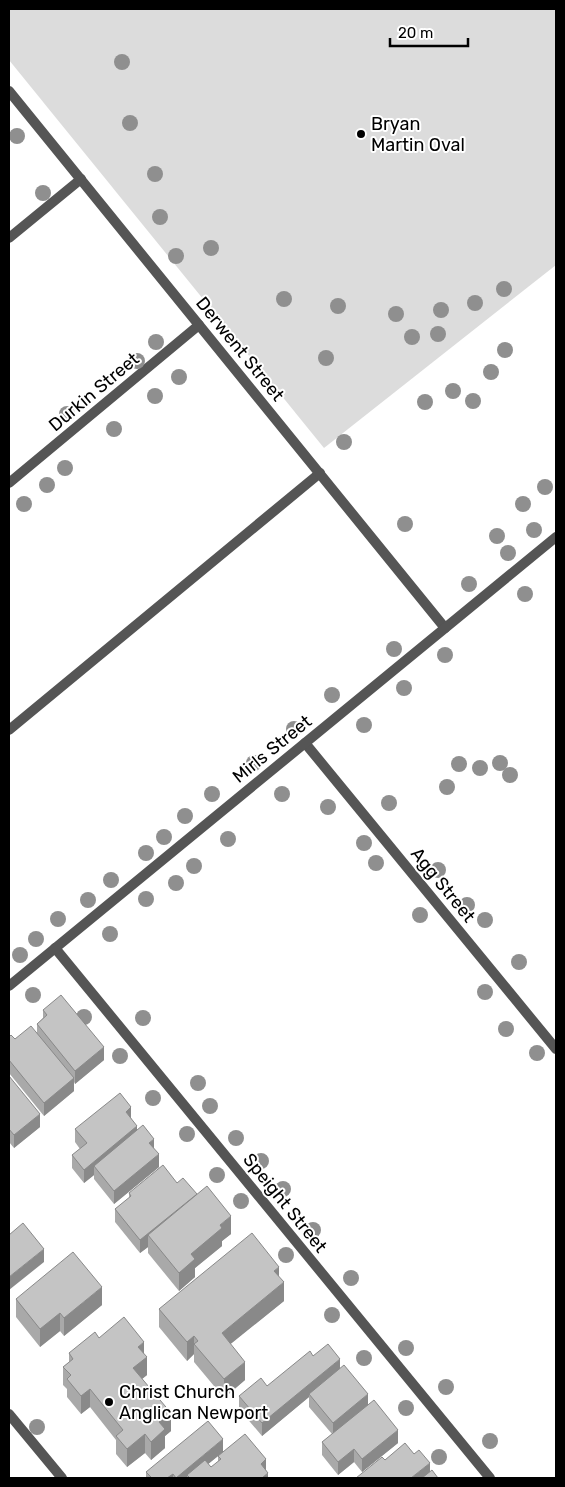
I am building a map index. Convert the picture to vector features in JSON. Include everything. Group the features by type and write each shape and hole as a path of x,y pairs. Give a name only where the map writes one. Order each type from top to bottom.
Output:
{"street":[{"name":"Derwent Street","path":"9,92 445,628"},
{"path":"9,238 81,179"},
{"name":"Durkin Street","path":"9,483 199,325"},
{"path":"9,730 320,473"},
{"name":"Mirls Street","path":"9,986 556,537"},
{"name":"Agg Street","path":"305,743 556,1049"},
{"name":"Speight Street","path":"55,948 490,1478"},
{"path":"9,1414 62,1478"}],"shaded area":[{"name":"Bryan Martin Oval","path":"9,9 556,9 556,265 324,448 9,60"}],"building":[{"path":"61,995 104,1047 75,1071 37,1024 47,1015 43,1010"},
{"path":"31,1026 74,1078 44,1103 9,1060 9,1037 11,1035 15,1039"},
{"path":"9,1076 40,1114 14,1135 9,1129"},
{"path":"120,1093 131,1107 126,1112 137,1126 84,1170 72,1155 87,1143 75,1129"},
{"path":"143,1125 154,1139 149,1143 159,1154 114,1191 94,1166"},
{"path":"163,1165 177,1183 183,1178 197,1194 140,1240 115,1209 131,1196 129,1193"},
{"path":"207,1186 231,1216 220,1225 222,1228 191,1254 195,1259 179,1273 148,1235"},
{"path":"23,1223 44,1249 9,1277 9,1235"},
{"path":"252,1233 279,1267 274,1271 284,1282 222,1333 245,1362 224,1379 194,1344 198,1341 194,1336 187,1342 159,1309"},
{"path":"73,1252 102,1287 64,1318 60,1313 40,1329 16,1299"},
{"name":"Christ Church Anglican Newport","path":"124,1317 144,1342 138,1347 147,1357 133,1368 171,1413 159,1422 165,1429 151,1442 145,1434 127,1449 116,1436 123,1430 90,1389 81,1396 67,1379 71,1375 63,1367 73,1359 69,1353 95,1332 99,1338"},
{"path":"328,1344 340,1359 262,1423 239,1396 261,1378 267,1386 310,1351 313,1356"},
{"path":"344,1365 368,1394 333,1423 309,1394"},
{"path":"374,1400 398,1430 362,1459 354,1449 338,1462 322,1442"},
{"path":"208,1421 223,1439 176,1478 173,1474 167,1478 152,1478 146,1472"},
{"path":"245,1434 266,1459 261,1464 268,1473 262,1478 190,1478 187,1475 205,1460 211,1467 221,1459 218,1456"},
{"path":"405,1443 414,1454 419,1450 430,1463 411,1478 356,1478 382,1457 385,1460"},
{"path":"432,1470 438,1478 422,1478"}],"place":[{"name":"Bryan Martin Oval","path":"361,134"},
{"name":"Christ Church Anglican Newport","path":"109,1402"}]}
